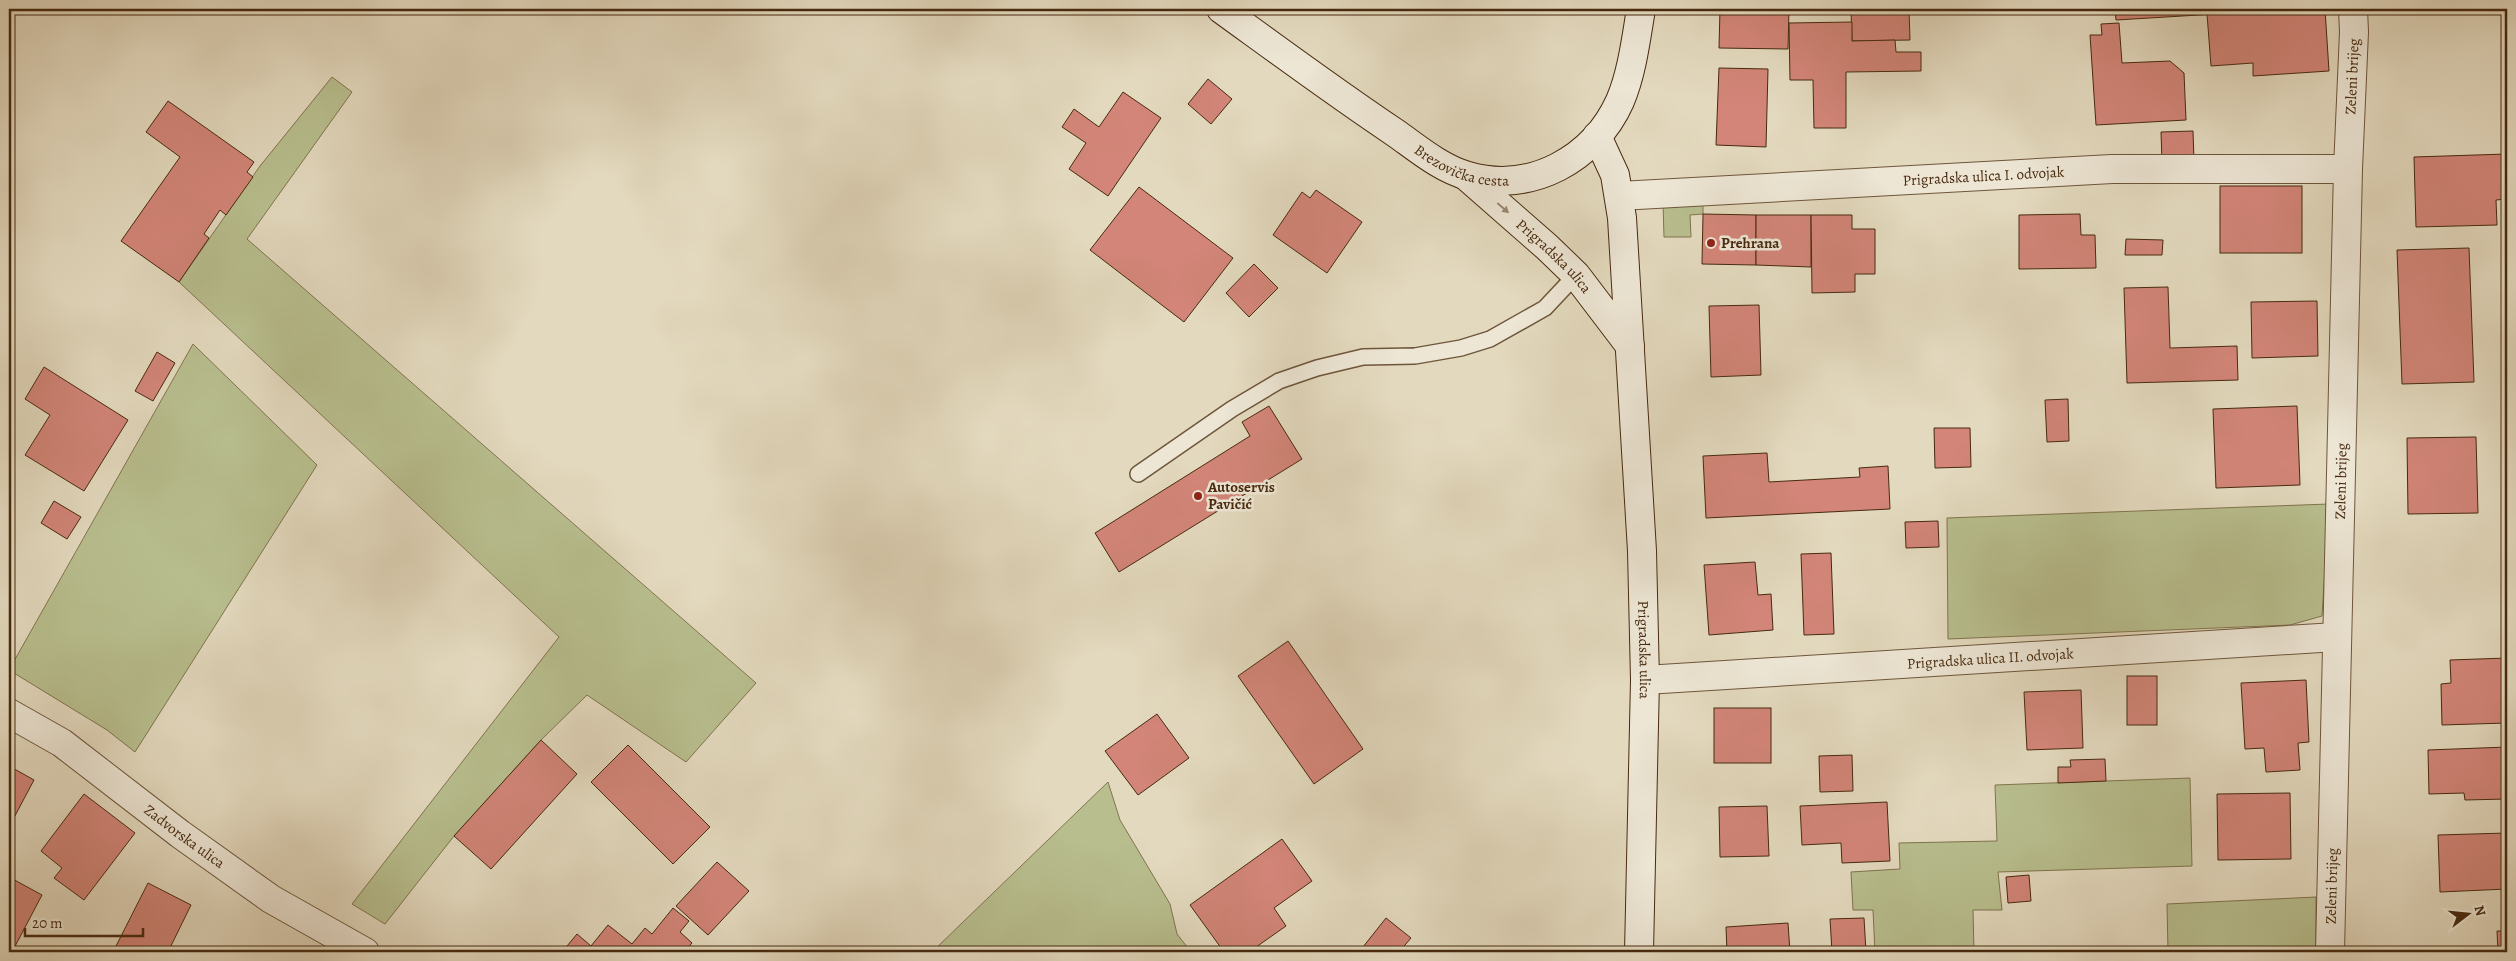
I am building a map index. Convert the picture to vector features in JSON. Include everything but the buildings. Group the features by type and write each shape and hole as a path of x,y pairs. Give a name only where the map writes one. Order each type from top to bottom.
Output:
{"street":[{"name":"Brezovička cesta","path":"1221,9 1371,117 1444,166 1466,176 1490,181 1514,180 1553,171 1569,163 1598,136 1620,101 1641,9"},
{"name":"Zeleni brijeg","path":"2330,952 2336,637 2348,169 2354,32 2353,9"},
{"name":"Prigradska ulica","path":"1598,136 1615,175 1619,196 1642,551 1645,680 1639,952"},
{"name":"Prigradska ulica I. odvojak","path":"1619,196 1660,192 2112,169 2348,169"},
{"name":"Prigradska ulica","path":"1466,176 1576,275 1630,346"},
{"name":"Prigradska ulica II. odvojak","path":"1645,680 2336,637"},
{"name":"Zadvorska ulica","path":"9,713 62,743 180,834 272,899 365,952"}],"lane":[{"path":"1138,474 1232,409 1279,381 1317,368 1363,357 1415,356 1461,348 1490,339 1545,308 1576,275"}],"green space":[{"path":"332,77 352,92 247,239 756,683 686,762 587,695 541,740 454,836 385,924 352,904 559,637 179,282 260,166"},
{"path":"1663,203 1703,203 1703,214 1690,215 1691,237 1664,237"},
{"path":"193,344 317,465 135,752 107,730 9,670"},
{"path":"2329,504 2322,616 2290,625 1948,639 1947,518"},
{"path":"2190,778 2192,866 1998,872 2002,910 1973,910 1974,952 1875,952 1873,910 1853,910 1851,872 1900,869 1899,843 1997,841 1995,785"},
{"path":"1108,782 1120,820 1170,904 1177,934 1191,952 932,952"},
{"path":"2316,897 2316,952 2168,952 2167,904"}],"place":[{"name":"Prehrana","path":"1711,243"},
{"name":"Autoservis Pavičić","path":"1198,496"}]}
